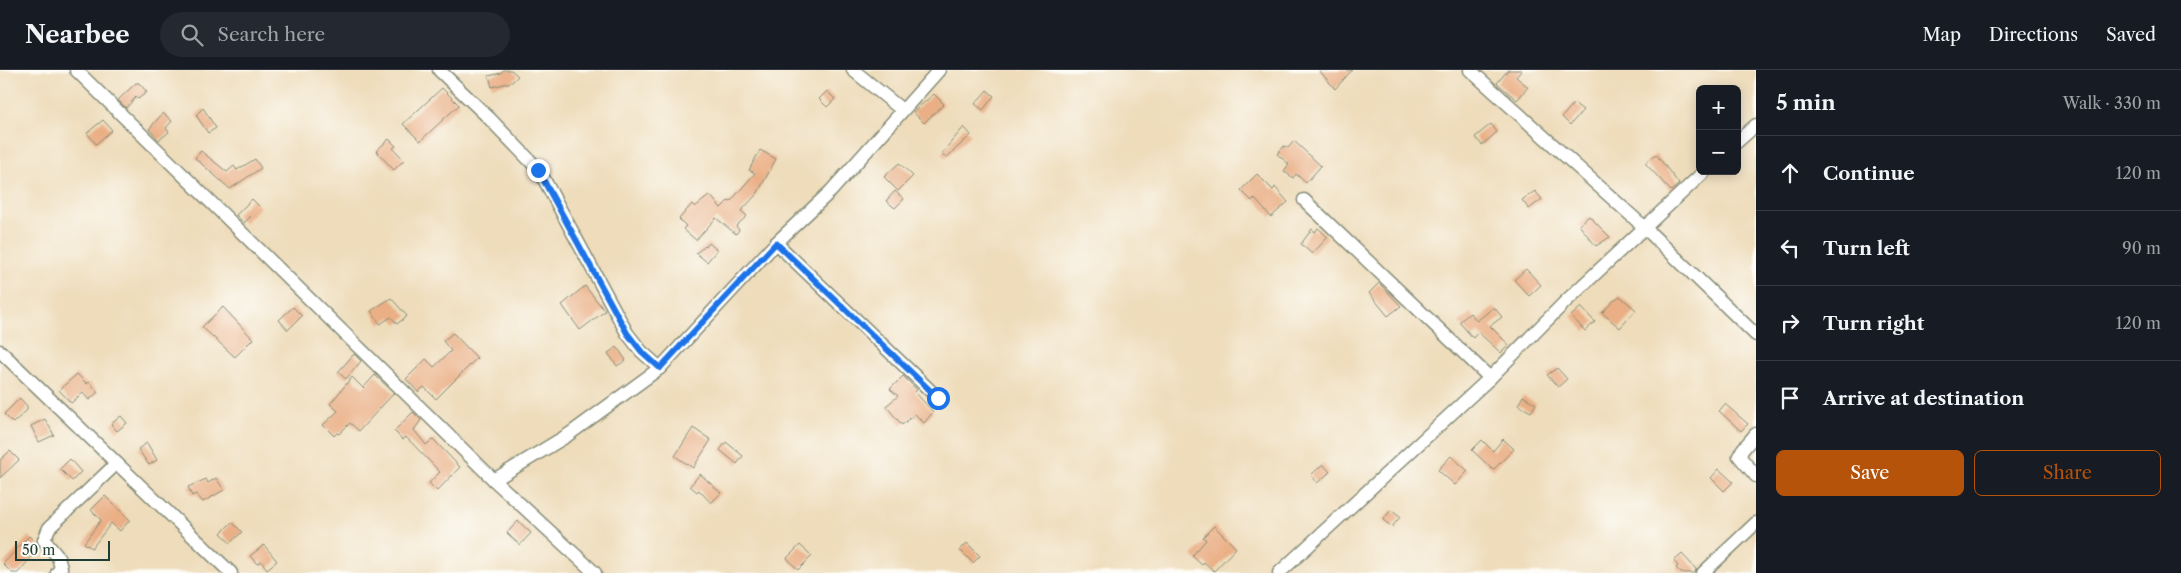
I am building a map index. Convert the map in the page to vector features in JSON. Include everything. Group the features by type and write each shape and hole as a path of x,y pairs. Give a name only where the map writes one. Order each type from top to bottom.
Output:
{"street":[{"path":"76,70 494,480 595,573"},
{"path":"439,70 489,118 538,170 627,333 641,351 660,368"},
{"path":"853,70 902,110"},
{"path":"494,480 568,435 660,368 776,243 831,191 939,70"},
{"path":"1470,70 1518,116 1644,227 1756,335"},
{"path":"1741,138 1756,125"},
{"path":"1279,573 1490,378 1564,303 1701,175"},
{"path":"1304,200 1490,378"},
{"path":"776,243 938,398"},
{"path":"0,351 231,573"},
{"path":"1756,434 1742,449 1739,456 1756,476"},
{"path":"57,573 61,568 58,557 44,540 49,528 116,464"},
{"path":"1703,573 1756,523"}],"building":[{"path":"503,70 511,70 518,76 512,82 492,87 489,76 501,73"},
{"path":"1319,70 1352,70 1335,89"},
{"path":"1508,70 1522,70 1516,77 1528,87 1517,100 1497,83"},
{"path":"136,83 139,83 147,92 138,99 136,97 126,108 118,100"},
{"path":"442,88 459,105 420,141 403,124"},
{"path":"987,90 994,96 983,110 975,104"},
{"path":"827,91 835,99 827,107 819,99"},
{"path":"934,94 944,104 924,123 913,112"},
{"path":"1574,103 1583,110 1570,125 1562,117"},
{"path":"203,108 216,128 208,133 196,115"},
{"path":"163,113 172,121 166,128 169,132 159,140 149,129"},
{"path":"103,120 112,130 96,144 87,133"},
{"path":"1491,124 1497,132 1482,145 1475,137"},
{"path":"964,127 971,135 946,158 941,154"},
{"path":"389,139 396,146 393,148 404,160 394,170 376,151"},
{"path":"1294,141 1321,166 1306,183 1296,174 1293,178 1284,171 1289,164 1277,154 1284,146 1288,148"},
{"path":"760,150 776,159 757,194 741,211 747,216 736,226 739,230 736,234 716,218 696,240 683,229 686,226 679,219 692,204 695,207 710,195 721,208 728,201 730,202 755,173 749,170"},
{"path":"201,151 227,172 234,166 237,170 255,159 261,168 230,189 195,158"},
{"path":"1656,154 1679,184 1671,191 1645,163"},
{"path":"899,163 913,176 898,191 884,177"},
{"path":"1257,174 1273,190 1275,187 1288,202 1271,217 1254,198 1252,201 1241,190"},
{"path":"895,191 904,199 895,208 886,201"},
{"path":"1535,191 1542,199 1529,209 1522,200"},
{"path":"252,199 260,207 244,223 236,215"},
{"path":"1589,216 1610,237 1596,246 1579,225"},
{"path":"1318,228 1328,237 1312,254 1301,244 1312,229 1315,232"},
{"path":"709,243 717,250 707,262 696,253"},
{"path":"1526,269 1541,285 1529,296 1514,280"},
{"path":"1379,283 1401,306 1388,316 1369,293"},
{"path":"585,286 605,311 580,330 562,305"},
{"path":"1620,296 1636,310 1620,328 1602,313"},
{"path":"391,298 407,316 397,324 391,317 380,324 371,311"},
{"path":"223,307 253,339 235,357 202,327"},
{"path":"293,307 302,316 288,330 279,320"},
{"path":"1494,307 1502,317 1490,326 1509,345 1501,353 1478,332 1473,338 1459,322 1470,313 1477,321"},
{"path":"1581,307 1595,322 1585,331 1571,316"},
{"path":"453,333 477,358 436,399 424,387 418,392 406,379 426,359 434,367 451,351 443,341"},
{"path":"617,347 626,360 617,366 608,353"},
{"path":"354,354 361,361 346,379 338,372"},
{"path":"1557,368 1567,379 1558,387 1547,375"},
{"path":"77,374 87,384 89,382 98,392 89,400 83,393 71,403 59,390"},
{"path":"375,375 394,393 359,431 350,423 339,434 337,433 334,436 323,425 338,411 330,404 352,377 363,388"},
{"path":"903,376 917,390 915,392 933,412 924,423 915,414 902,425 886,406 898,396 890,389"},
{"path":"1523,396 1536,404 1531,412 1518,405"},
{"path":"20,398 27,406 27,410 13,423 4,414"},
{"path":"1725,404 1748,424 1741,431 1719,411"},
{"path":"413,412 421,420 414,430 426,445 433,439 460,467 437,491 429,483 440,472 406,437 403,440 394,431"},
{"path":"121,416 127,423 117,431 111,424"},
{"path":"45,419 54,435 39,442 31,426"},
{"path":"693,428 711,440 693,468 675,456"},
{"path":"1503,439 1514,449 1493,470 1472,450 1482,440 1493,451"},
{"path":"726,442 743,456 737,464 720,450"},
{"path":"147,443 157,460 149,465 138,449"},
{"path":"10,451 19,460 0,478 0,460"},
{"path":"1451,456 1468,471 1455,485 1438,470"},
{"path":"70,459 81,472 72,481 60,469"},
{"path":"1323,464 1330,472 1317,483 1311,475"},
{"path":"1719,469 1733,482 1724,491 1711,478"},
{"path":"700,474 721,493 711,503 699,490 697,492 690,486"},
{"path":"216,478 224,490 203,502 196,494 192,496 188,487 206,479 208,483"},
{"path":"105,496 130,520 120,531 111,523 92,548 84,543 101,520 91,510"},
{"path":"1391,510 1400,517 1392,527 1383,520"},
{"path":"518,521 531,533 520,545 507,533"},
{"path":"232,522 242,532 230,543 221,533"},
{"path":"1214,526 1236,548 1214,571 1204,562 1202,565 1192,556 1206,540 1203,537"},
{"path":"29,536 40,547 18,573 12,573 3,564"},
{"path":"967,543 980,556 973,563 960,550"},
{"path":"264,545 277,561 267,569 261,561 257,564 250,556"},
{"path":"800,545 812,556 798,570 787,558"},
{"path":"1682,554 1696,569 1695,573 1681,573 1676,568 1678,566 1674,561"}],"route":[{"path":"538,170 627,333 641,351 660,368 776,243 938,398"}]}
